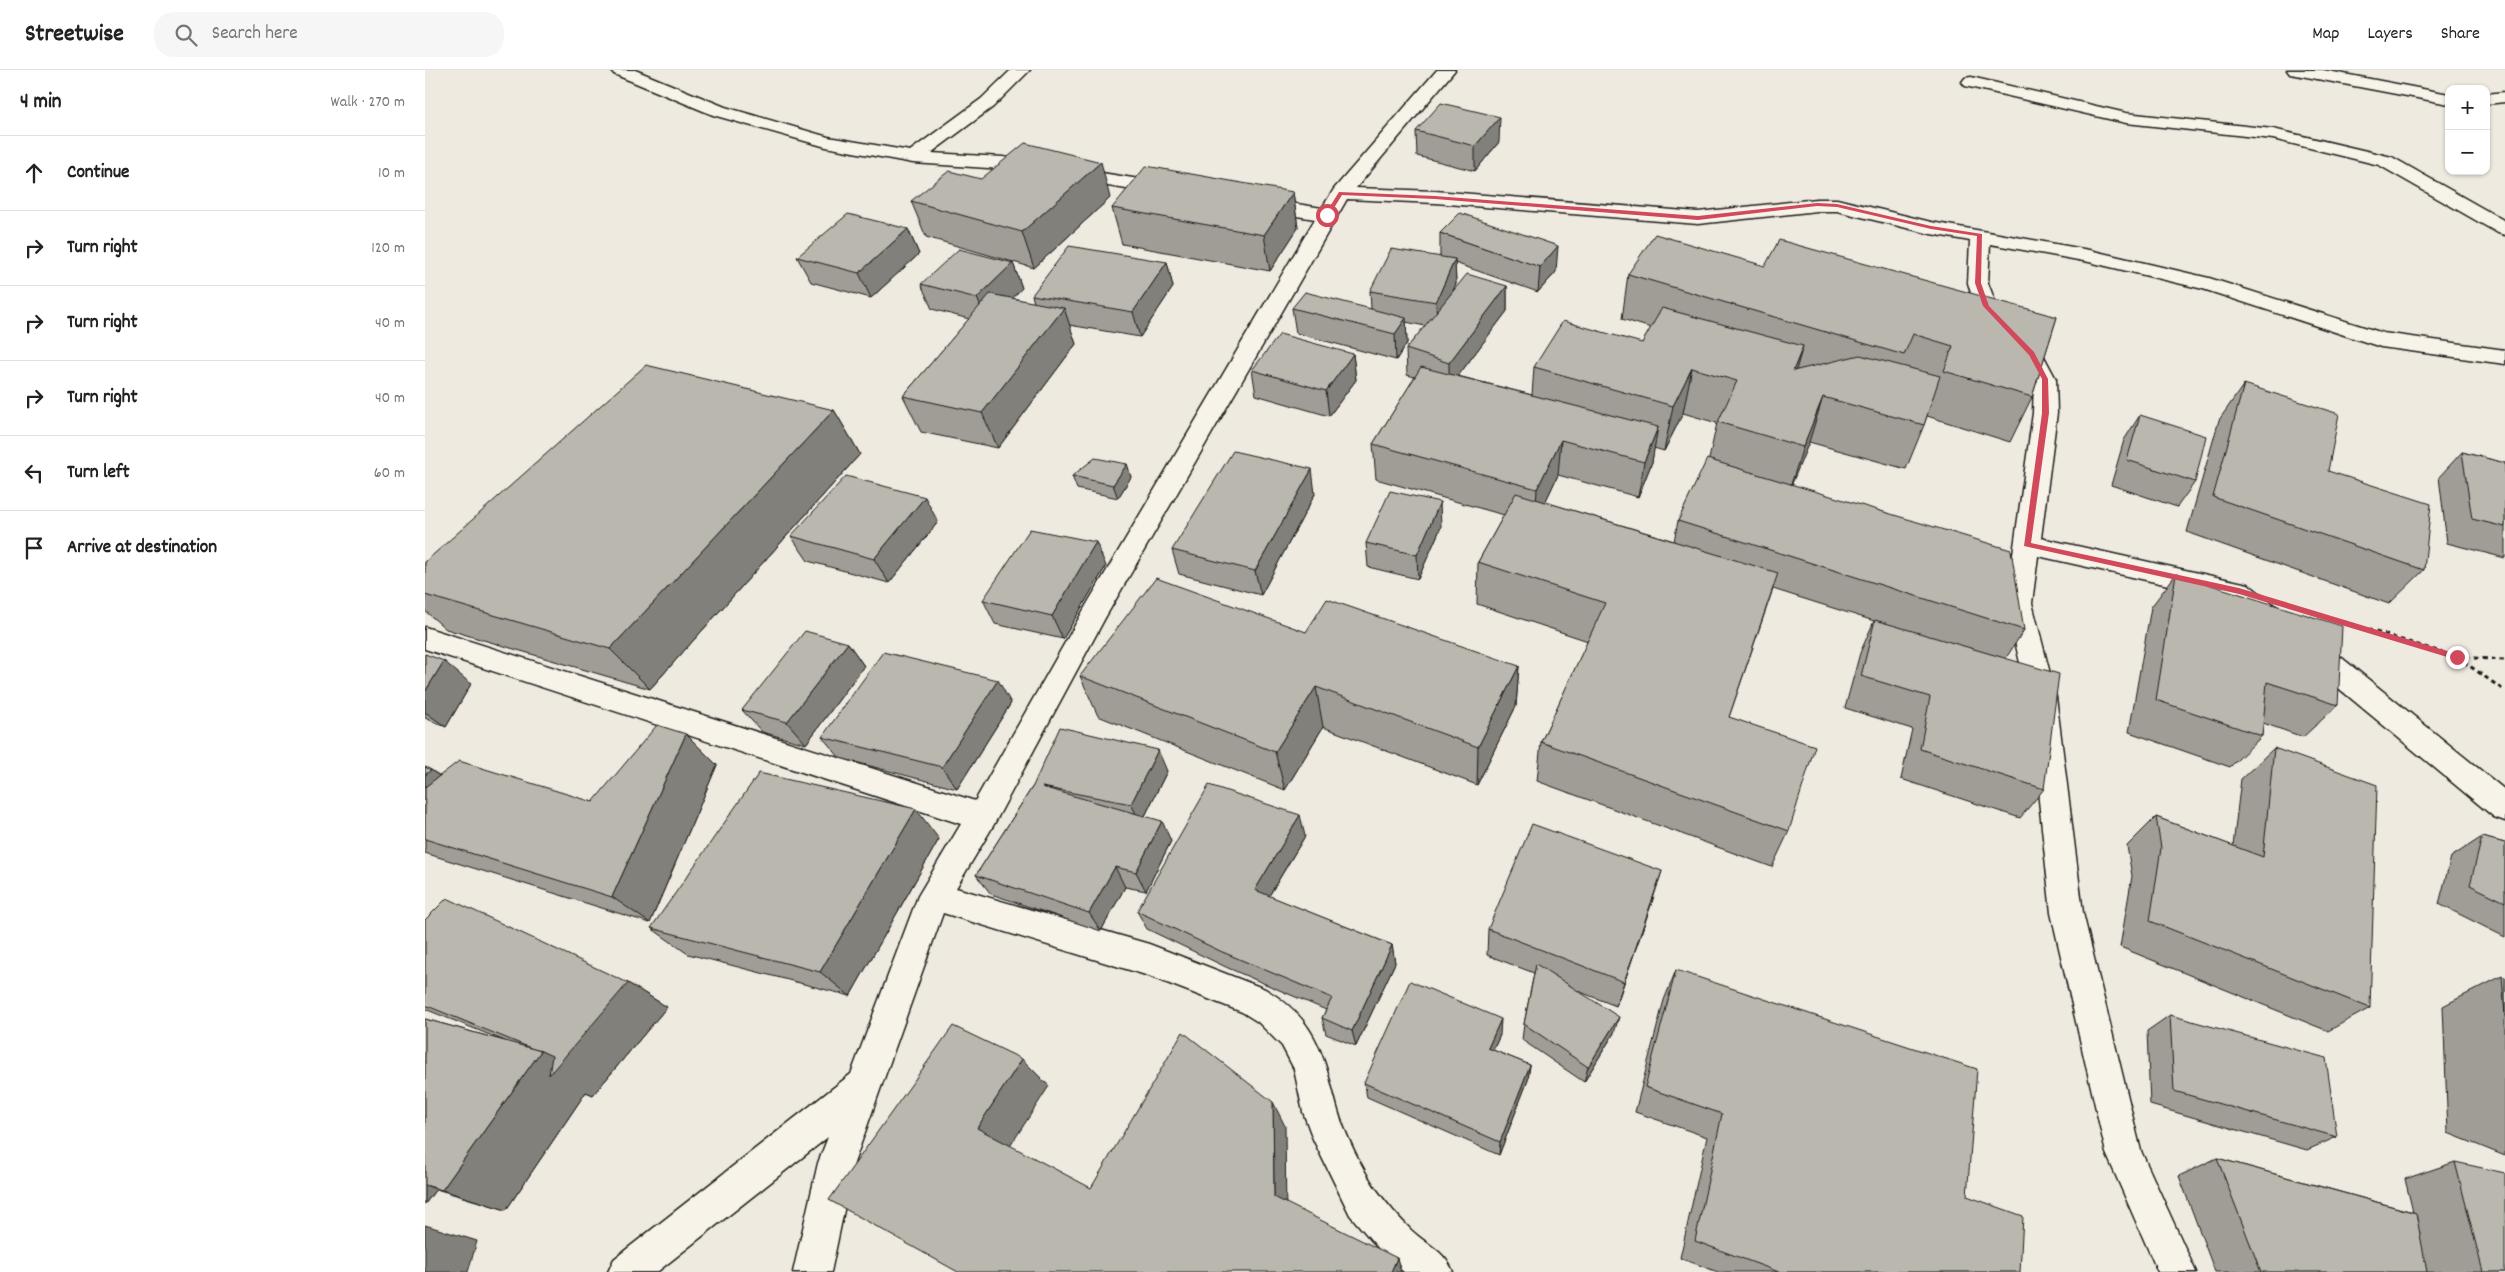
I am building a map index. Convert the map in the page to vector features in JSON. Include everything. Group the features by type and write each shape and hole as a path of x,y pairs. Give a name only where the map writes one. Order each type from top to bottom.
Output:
{"street":[{"path":"620,70 719,111 826,142 913,157 1003,163 1189,193"},
{"path":"913,157 987,104 1021,70"},
{"path":"812,1272 836,1163 934,896 981,817 1101,602 1334,204 1446,70"},
{"path":"2296,70 2445,98"},
{"path":"1971,82 2126,118 2273,134 2385,161 2505,229"},
{"path":"2490,99 2505,97"},
{"path":"1238,201 1334,204 1435,197 1698,218 1817,205 1837,205 1931,228 1980,235 2089,256 2209,284 2381,340 2505,357"},
{"path":"1980,235 1978,283 1986,306 2032,354 2045,379 2045,413 2019,604 2042,697 2067,913 2123,1153 2177,1272"},
{"path":"2027,544 2239,591 2505,808"},
{"path":"425,638 981,817"},
{"path":"934,896 1149,960 1246,997 1270,1010 1294,1034 1310,1065 1321,1112 1331,1139 1363,1202 1398,1242 1434,1272"},
{"path":"627,1272 864,1086"}],"path":[{"path":"2334,620 2457,657 2505,660"},
{"path":"2457,657 2505,691"}],"building":[{"path":"1441,103 1500,117 1475,146 1416,131"},
{"path":"1025,143 1101,162 1022,232 911,201 949,171 981,179"},
{"path":"1146,166 1293,192 1264,235 1112,208"},
{"path":"1460,213 1558,246 1540,267 1440,233"},
{"path":"848,214 908,229 859,273 797,257"},
{"path":"1655,234 1765,266 1779,240 2057,317 2032,397 1944,371 1953,346 1913,334 1904,355 1628,274"},
{"path":"1069,246 1167,262 1133,312 1032,295"},
{"path":"959,249 1013,263 977,298 921,284"},
{"path":"1391,249 1455,259 1436,302 1370,291"},
{"path":"1467,274 1507,286 1449,363 1406,349"},
{"path":"1305,292 1406,318 1395,334 1292,308"},
{"path":"990,294 1064,308 982,413 903,396"},
{"path":"1662,308 1803,346 1793,371 1860,355 1940,376 1924,425 1823,397 1803,447 1718,422 1737,381 1692,368 1673,406 1534,367 1563,321 1642,343"},
{"path":"1280,334 1353,354 1326,391 1252,370"},
{"path":"646,365 834,410 610,649 425,595 425,562"},
{"path":"1421,367 1658,427 1644,462 1561,440 1537,489 1373,444"},
{"path":"2244,384 2339,414 2328,471 2431,504 2424,570 2213,497"},
{"path":"2140,415 2206,436 2195,482 2127,460"},
{"path":"1233,451 1312,469 1255,571 1172,550"},
{"path":"2462,452 2505,463 2505,527 2472,519"},
{"path":"1095,458 1127,464 1113,485 1072,476"},
{"path":"1707,459 2011,550 2024,630 1678,521"},
{"path":"846,476 925,497 874,559 791,536"},
{"path":"1390,491 1440,502 1417,555 1366,543"},
{"path":"1516,493 1778,573 1729,717 1815,746 1789,831 1541,742 1605,603 1478,562"},
{"path":"1030,529 1096,542 1052,616 983,600"},
{"path":"2176,574 2342,626 2338,705 2267,682 2262,736 2156,700"},
{"path":"1156,578 1306,632 1327,599 1519,666 1478,747 1316,687 1275,752 1080,676"},
{"path":"1875,620 2059,674 2044,789 1920,749 1930,697 1861,676"},
{"path":"805,631 848,643 787,722 742,710"},
{"path":"883,652 998,680 942,767 822,737"},
{"path":"425,654 444,661 425,692"},
{"path":"657,725 686,734 612,897 425,839 425,787 459,761 593,802"},
{"path":"1060,727 1158,750 1131,804 1042,787 1162,821 1136,872 1115,867 1089,913 976,875 1033,786"},
{"path":"2274,748 2377,785 2370,1008 2150,921 2161,848 2156,817 2263,857"},
{"path":"425,767 431,770 425,775"},
{"path":"759,773 916,809 820,972 651,928"},
{"path":"1209,785 1300,815 1255,890 1392,945 1352,1031 1322,1018 1332,998 1220,951 1137,911"},
{"path":"1532,824 1662,871 1624,982 1488,929"},
{"path":"2482,837 2505,843 2505,902 2470,885"},
{"path":"447,898 628,983 549,1075 552,1056 425,1005 425,920"},
{"path":"1536,964 1619,1017 1588,1067 1524,1024"},
{"path":"1676,970 1977,1069 1967,1196 2023,1216 2020,1272 1779,1272 1695,1241 1722,1114 1645,1087"},
{"path":"2502,976 2505,977 2505,1016"},
{"path":"1410,981 1501,1019 1488,1048 1530,1065 1500,1142 1364,1083"},
{"path":"2170,1015 2326,1058 2337,1137 2174,1091"},
{"path":"425,1019 541,1051 442,1190 425,1185"},
{"path":"953,1026 1022,1059 977,1128 1091,1188 1183,1032 1273,1102 1274,1197 1397,1258 1391,1272 958,1272 829,1200"},
{"path":"2217,1158 2416,1213 2427,1272 2261,1272"},
{"path":"2455,1162 2505,1173 2505,1272 2483,1272"}],"route":[{"path":"1327,215 1341,193 1435,197 1698,218 1817,205 1837,205 1931,228 1980,235 1978,283 1986,306 2032,354 2045,379 2045,413 2027,544 2239,591 2457,657"}]}
